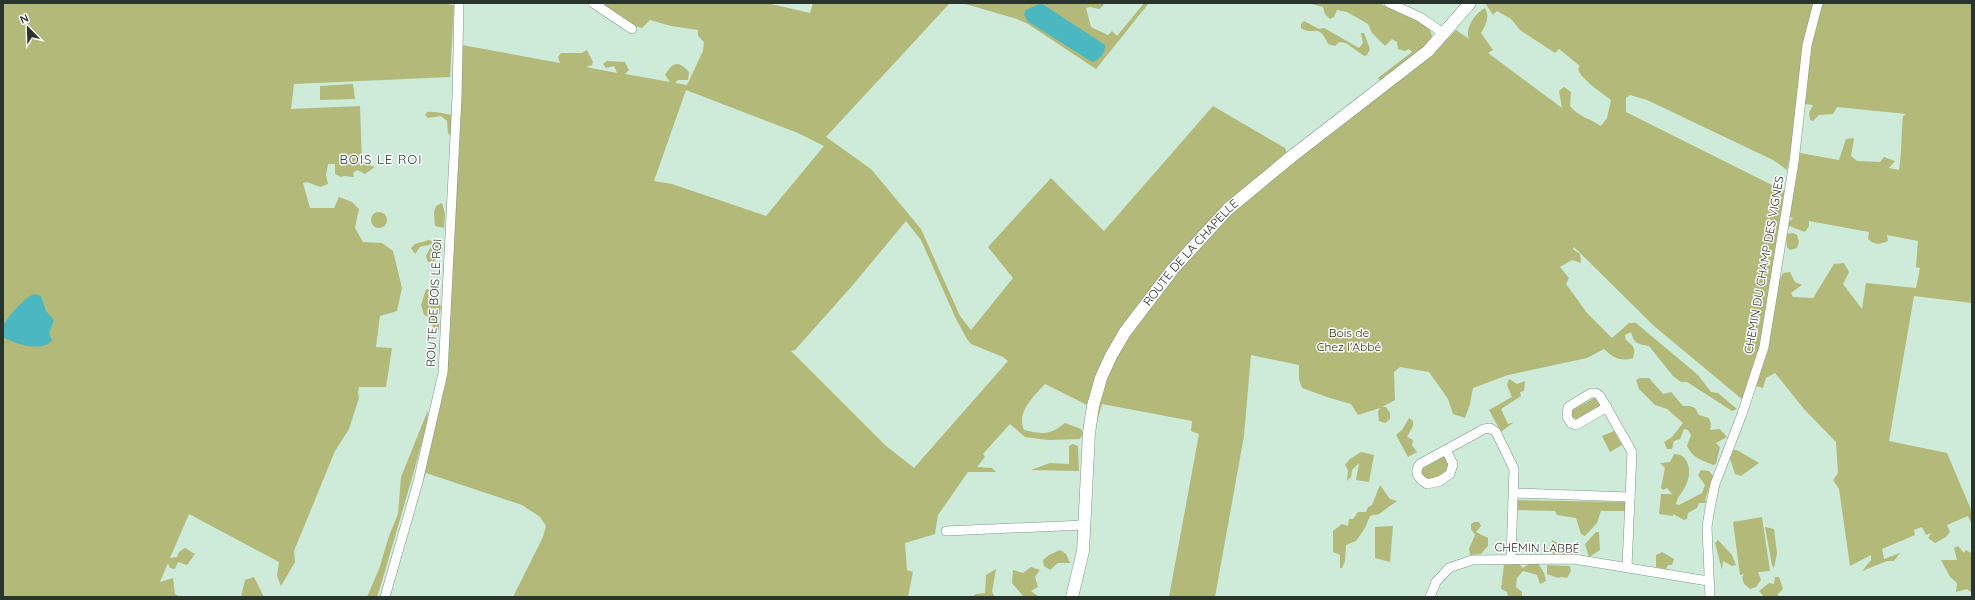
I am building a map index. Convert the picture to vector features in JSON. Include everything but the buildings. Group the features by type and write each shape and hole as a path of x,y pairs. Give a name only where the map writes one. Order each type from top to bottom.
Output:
{"main road":[{"name":"ROUTE DE LA CHAPELLE","path":"1072,597 1083,551 1089,433 1094,406 1101,378 1125,332 1173,270 1228,209 1291,157 1428,51 1470,3"}],"street":[{"name":"ROUTE DE BOIS LE ROI","path":"385,597 418,482 443,373 457,97 459,3"},
{"path":"593,3 632,29"},
{"path":"1389,3 1420,17 1443,33"},
{"name":"CHEMIN DU CHAMP DES VIGNES","path":"1710,597 1708,581 1707,527 1714,490 1723,461 1742,414 1764,347 1794,162 1807,45 1818,3"},
{"path":"1607,407 1632,452 1627,568"},
{"path":"1446,450 1484,429 1490,428 1496,432 1514,469 1511,558"},
{"path":"1514,493 1630,497"},
{"path":"946,531 1084,525"},
{"name":"CHEMIN LABBÉ","path":"1430,597 1442,575 1454,566 1472,560 1511,558 1574,559 1708,581"}],"green space":[{"path":"3,3 439,3 454,5 450,77 294,84 291,109 360,106 362,163 375,167 365,174 357,170 353,173 354,177 341,177 335,174 335,164 328,164 326,175 328,184 320,187 307,182 303,183 310,208 334,208 339,197 352,202 359,209 355,228 363,242 382,243 393,251 402,288 397,311 380,316 376,347 392,348 386,387 359,387 359,398 349,429 335,451 294,551 295,562 281,586 277,576 279,562 189,514 170,558 177,557 179,552 185,548 195,554 187,565 178,562 175,569 170,568 168,563 160,582 173,578 175,594 180,597 3,597"},
{"path":"605,3 767,3 810,13 813,3 950,3 826,137 871,169 921,229 960,316 971,330 1013,278 988,247 1051,178 1104,231 1213,106 1285,148 1287,153 1168,268 1089,406 1045,384 1027,405 1022,417 1024,430 1046,433 1055,430 1065,423 1081,429 1083,433 1080,439 1049,440 1025,437 1010,424 983,454 985,457 977,467 992,468 996,472 968,472 938,515 935,534 905,543 907,570 913,572 908,597 513,597 543,537 546,526 540,517 522,505 426,473 414,507 446,358 453,139 448,133 447,121 441,116 428,118 425,115 427,112 431,112 457,115 462,45 560,63 558,57 561,53 582,53 587,50 593,62 592,65 586,67 617,73 614,66 606,68 603,64 607,61 625,62 629,70 625,74 670,82 665,75 673,65 679,64 689,72 688,80 678,80 675,83 687,85 703,51 704,42 698,36 698,30 671,26 650,20 642,28 630,25 605,8","holes":["686,90 798,133 824,146 766,216 672,184 654,181","906,221 921,240 956,319 967,339 971,344 1003,357 1008,361 914,468 885,445 791,351 795,350 852,286"]},
{"path":"962,3 1104,3 1099,9 1090,7 1086,8 1091,27 1108,35 1112,31 1117,36 1144,3 1149,3 1096,69 1028,24 1017,19"},
{"path":"1307,3 1379,3 1424,24 1430,29 1433,40 1426,48 1381,81 1378,78 1412,52 1409,49 1405,51 1398,49 1397,42 1392,39 1385,46 1372,33 1368,24 1347,12 1337,10 1334,17 1330,19 1325,14 1323,7"},
{"name":"Bois de Chez l'Abbé","path":"1485,3 1972,3 1972,303 1914,296 1889,441 1947,453 1972,512 1972,525 1968,516 1947,525 1950,532 1946,537 1935,543 1928,538 1931,533 1926,535 1922,527 1914,530 1915,535 1882,549 1884,559 1900,553 1894,561 1887,561 1862,571 1871,560 1871,555 1850,566 1839,489 1833,480 1838,473 1836,442 1804,409 1775,373 1766,378 1763,388 1755,386 1777,286 1783,273 1790,272 1795,282 1802,285 1791,293 1793,297 1813,298 1834,264 1844,263 1849,272 1843,284 1862,309 1866,283 1916,288 1920,268 1916,267 1918,241 1887,235 1888,241 1877,244 1868,239 1869,232 1809,221 1809,226 1805,232 1789,226 1789,222 1793,218 1789,217 1800,153 1839,160 1846,139 1854,138 1851,156 1857,161 1880,162 1884,157 1895,161 1889,168 1899,170 1903,116 1906,114 1837,107 1833,114 1819,115 1813,121 1810,120 1809,113 1813,105 1804,104 1795,128 1787,170 1773,160 1647,100 1630,95 1626,98 1626,112 1786,192 1763,337 1743,400 1654,326 1574,247 1573,249 1580,254 1581,263 1572,260 1560,267 1569,278 1566,284 1587,313 1612,338 1629,323 1636,323 1698,375 1711,392 1718,393 1737,409 1732,411 1687,382 1681,382 1673,376 1649,346 1639,344 1635,341 1631,332 1625,335 1626,340 1634,348 1633,358 1625,360 1617,358 1604,349 1587,358 1508,375 1473,388 1470,404 1465,418 1453,414 1448,399 1429,372 1400,367 1394,372 1395,400 1382,407 1386,407 1390,413 1390,419 1385,423 1379,421 1378,412 1380,408 1358,415 1351,404 1302,388 1299,379 1299,365 1251,355 1244,436 1215,597 1169,597 1199,434 1191,431 1192,421 1102,404 1095,429 1097,406 1104,383 1124,342 1145,310 1227,216 1324,137 1434,53 1456,30 1469,39 1469,26 1478,13 1485,8 1487,18 1486,24 1481,33 1493,50 1488,53 1562,108 1559,91 1564,87 1571,92 1570,106 1577,113 1601,126 1607,118 1611,100 1591,85 1581,75 1578,69 1580,66 1559,49 1555,53 1520,30 1511,19 1497,11 1493,15"},
{"path":"1304,21 1319,29 1324,28 1359,48 1363,43 1361,33 1364,33 1370,49 1367,55 1364,56 1346,43 1339,42 1335,46 1328,44 1325,37 1318,31 1309,31 1301,28 1301,24"},
{"path":"353,84 355,99 320,100 320,86"},
{"path":"442,203 445,214 444,228 435,226 434,212 436,206"},
{"path":"376,212 382,212 387,217 385,226 382,228 376,228 371,223 371,217"},
{"path":"1793,233 1797,235 1799,242 1797,248 1790,250 1787,247 1786,234"},
{"path":"429,240 439,242 443,248 434,262 428,262 426,256 432,244 420,247 415,254 411,248 415,244"},
{"path":"426,289 429,290 428,300 435,301 441,306 440,314 434,315 439,323 439,330 435,331 433,329 431,318 424,315 421,305"},
{"path":"1640,378 1649,378 1663,394 1671,392 1683,406 1695,408 1699,415 1709,418 1711,424 1710,430 1720,429 1727,437 1716,443 1720,447 1716,464 1713,465 1705,462 1689,450 1687,446 1691,435 1688,430 1684,429 1680,439 1674,441 1672,449 1667,449 1664,442 1672,437 1683,423 1667,409 1655,405 1639,389 1636,380"},
{"path":"1509,379 1517,384 1525,381 1524,391 1520,392 1521,396 1501,409 1508,424 1514,422 1501,432 1489,410 1512,397 1507,385"},
{"path":"1594,398 1597,398 1601,403 1600,406 1577,419 1571,417 1571,411"},
{"path":"428,410 427,424 380,588 377,597 367,597 379,569 389,536 398,514 401,477"},
{"path":"1409,418 1413,421 1413,426 1407,437 1413,440 1412,445 1417,452 1408,457 1396,435 1402,430"},
{"path":"1614,431 1622,445 1610,452 1602,436"},
{"path":"1073,444 1078,446 1079,471 1031,470 1050,463 1069,464 1069,446"},
{"path":"1733,450 1737,450 1759,463 1741,476 1735,474 1729,456"},
{"path":"1361,452 1374,455 1369,482 1356,480 1359,463 1352,470 1351,477 1347,481 1348,470 1345,465 1350,459"},
{"path":"1674,454 1683,457 1686,460 1689,470 1685,488 1676,504 1679,505 1702,493 1705,485 1698,475 1701,470 1709,471 1713,476 1705,500 1707,503 1699,503 1697,508 1688,513 1687,519 1684,520 1673,514 1673,516 1659,514 1661,494 1672,494 1667,488 1663,490 1661,488 1665,468 1660,463 1670,462"},
{"path":"1444,456 1449,464 1447,472 1429,480 1421,474 1422,469"},
{"path":"1380,485 1390,499 1397,501 1379,514 1370,516 1365,528 1356,541 1346,545 1345,561 1342,568 1340,568 1340,555 1333,552 1333,531 1342,524 1348,526 1349,519 1353,519 1358,512 1366,512 1368,507 1372,505"},
{"path":"1517,500 1622,502 1623,500 1626,502 1626,511 1601,511 1597,523 1585,536 1581,534 1576,518 1557,515 1555,511 1517,510"},
{"path":"1762,517 1770,571 1758,572 1761,580 1756,587 1750,589 1744,584 1742,577 1744,574 1740,575 1733,522"},
{"path":"1474,522 1479,522 1481,526 1476,532 1488,538 1488,546 1481,554 1470,555 1469,549 1475,535 1471,529 1471,524"},
{"path":"1393,526 1390,562 1375,558 1375,527"},
{"path":"1765,527 1774,529 1777,553 1774,568 1772,565"},
{"path":"1596,532 1599,532 1600,550 1589,557 1585,544"},
{"path":"1552,540 1560,544 1564,549 1568,545 1574,545 1576,556 1553,555"},
{"path":"1718,540 1732,555 1736,565 1732,566 1723,561 1722,570 1715,543"},
{"path":"1958,546 1964,553 1966,550 1971,553 1972,593 1967,589 1956,592 1957,583 1950,577 1941,560 1957,560 1954,548"},
{"path":"1060,550 1066,554 1070,563 1058,563 1050,570 1044,566 1043,560 1049,555"},
{"path":"1662,552 1674,559 1672,565 1668,565 1666,569 1656,567 1656,555"},
{"path":"1530,563 1538,563 1544,573 1546,581 1540,584 1537,575 1523,571 1517,578 1516,587 1522,592 1522,597 1508,597 1507,592 1501,589 1504,565 1519,564 1523,568"},
{"path":"1547,565 1570,566 1571,571 1567,578 1558,578 1547,574"},
{"path":"1031,567 1040,570 1035,577 1038,587 1031,591 1039,597 1024,597 1012,583 1013,570 1023,573"},
{"path":"996,569 992,592 995,597 972,597 976,594 985,593 986,575"},
{"path":"254,577 264,597 241,597 245,580"},
{"path":"1775,577 1779,577 1783,589 1777,595 1783,597 1764,597 1759,591 1769,583 1774,584"}],"water":[{"path":"1041,3 1105,45 1105,50 1100,57 1093,62 1027,21 1024,14 1026,10"},
{"path":"34,294 41,296 46,311 54,320 49,334 52,340 48,344 36,347 14,342 3,337 3,327 5,323 21,303"}],"district":[{"name":"BOIS LE ROI","path":"381,159"}]}
